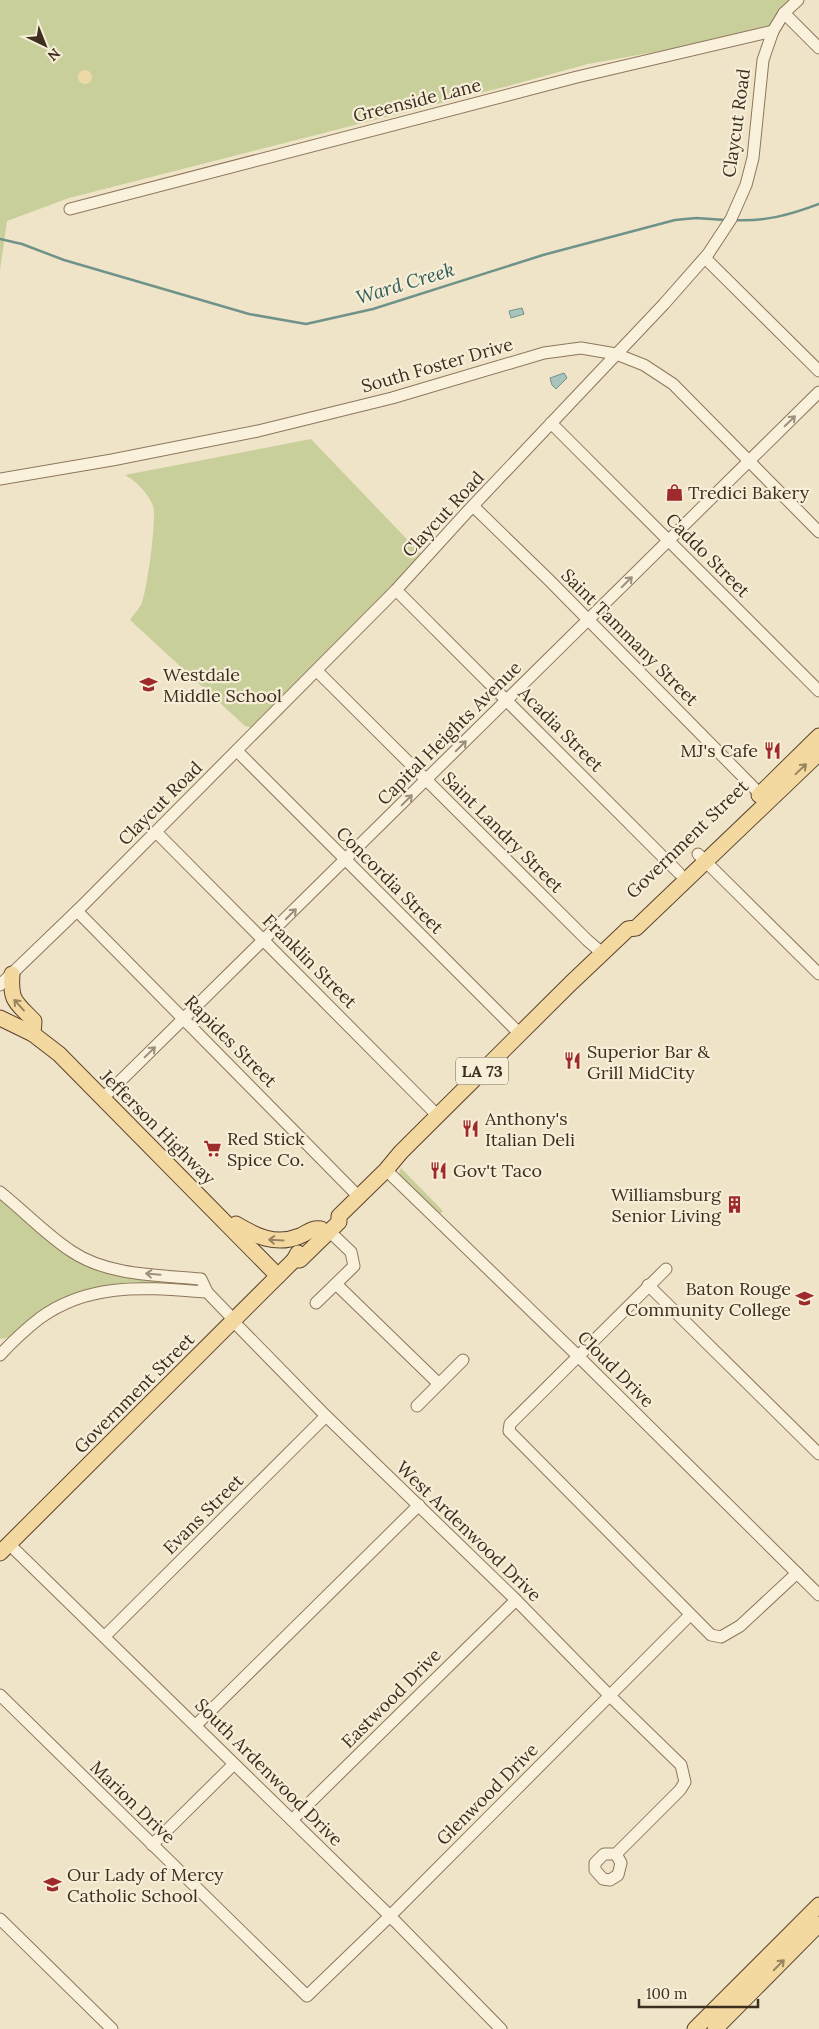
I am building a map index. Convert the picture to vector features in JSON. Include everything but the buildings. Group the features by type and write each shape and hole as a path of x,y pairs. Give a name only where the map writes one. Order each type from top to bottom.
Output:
{"main road":[{"name":"Government Street","path":"4,1549 294,1260 295,1256 325,1230 339,1222 339,1216 386,1170 401,1152 602,953 628,929 636,928 661,904 760,794 819,736"},
{"name":"Government Street","path":"628,929 629,922 679,873 702,858 819,752"},
{"path":"661,904 663,898 681,878 679,873"},
{"path":"12,974 11,991 14,1000 34,1021 33,1034"},
{"name":"Jefferson Highway","path":"0,1018 33,1034 63,1058 278,1276"},
{"path":"230,1226 237,1224 252,1235 274,1240 293,1238 313,1228 325,1230"},
{"path":"715,2029 727,2007 819,1905"},
{"path":"695,2029 727,2007 819,1924"}],"street":[{"name":"Claycut Road","path":"0,984 77,911 396,590 705,258 721,236 739,203 746,185 753,158 763,60 773,31 784,13 798,0"},
{"path":"784,13 819,48"},
{"name":"Greenside Lane","path":"70,209 577,77 773,31"},
{"path":"705,258 819,371"},
{"name":"South Foster Drive","path":"0,479 112,460 258,431 392,398 544,353 581,348 616,354 644,365 673,384 819,532"},
{"name":"Capital Heights Avenue","path":"103,1098 819,392"},
{"name":"Caddo Street","path":"551,423 819,691"},
{"name":"Saint Tammany Street","path":"473,506 760,794"},
{"name":"Acadia Street","path":"396,590 679,873"},
{"name":"Saint Landry Street","path":"317,671 602,953"},
{"name":"Concordia Street","path":"237,751 520,1034"},
{"name":"Franklin Street","path":"156,832 438,1116"},
{"path":"702,858 819,974"},
{"name":"Rapides Street","path":"77,911 359,1197"},
{"name":"Cloud Drive","path":"386,1170 578,1356 819,1595"},
{"name":"West Ardenwood Drive","path":"0,1192 57,1241 87,1260 134,1273 201,1279 208,1292 233,1320 326,1416 516,1600 681,1765 685,1782 680,1790 616,1854"},
{"path":"316,1303 354,1266 351,1252 325,1230"},
{"path":"666,1268 510,1424 509,1431 711,1635 721,1637 740,1626 797,1573"},
{"path":"336,1284 439,1384"},
{"path":"648,1285 819,1454"},
{"path":"0,1355 5,1344 39,1318 57,1307 94,1293 110,1290 165,1289 208,1292"},
{"path":"417,1406 463,1360"},
{"name":"Evans Street","path":"104,1636 326,1416"},
{"path":"196,1725 419,1505"},
{"name":"South Ardenwood Drive","path":"4,1549 104,1636 390,1916 501,2029"},
{"name":"Eastwood Drive","path":"292,1820 516,1600"},
{"name":"Glenwood Drive","path":"308,1996 690,1615"},
{"name":"Marion Drive","path":"0,1696 308,1996"},
{"path":"152,1845 234,1764"},
{"path":"0,1919 112,2029"}],"green space":[{"path":"0,0 802,0 773,31 588,64 69,198 7,221 0,270"},
{"path":"311,439 423,556 253,728 245,726 130,620 141,605 146,586 151,555 154,513 151,501 145,492 125,475"},
{"path":"401,1168 443,1211 441,1213 437,1213 401,1178 399,1172"},
{"path":"0,1195 79,1259 197,1284 196,1286 120,1284 79,1292 60,1300 12,1337 0,1339"}],"sand":[{"path":"85,70 90,72 92,77 90,82 85,84 80,82 78,77 80,72"}],"water":[{"path":"522,308 524,314 511,318 509,311"},
{"path":"564,373 567,378 556,389 552,385 550,378"}],"waterway":[{"name":"Ward Creek","path":"733,220 777,217 819,204"},
{"name":"Ward Creek","path":"0,239 22,244 64,260 249,314 306,324 373,309 543,255 675,220 696,218 725,220"}],"place":[{"name":"Tredici Bakery","path":"674,492"},
{"name":"Westdale Middle School","path":"149,684"},
{"name":"MJ's Cafe","path":"772,750"},
{"name":"Superior Bar & Grill MidCity","path":"573,1061"},
{"name":"Anthony's Italian Deli","path":"471,1128"},
{"name":"Red Stick Spice Co.","path":"213,1148"},
{"name":"Gov't Taco","path":"439,1170"},
{"name":"Williamsburg Senior Living","path":"735,1204"},
{"name":"Baton Rouge Community College","path":"805,1298"},
{"name":"Our Lady of Mercy Catholic School","path":"53,1884"}]}
